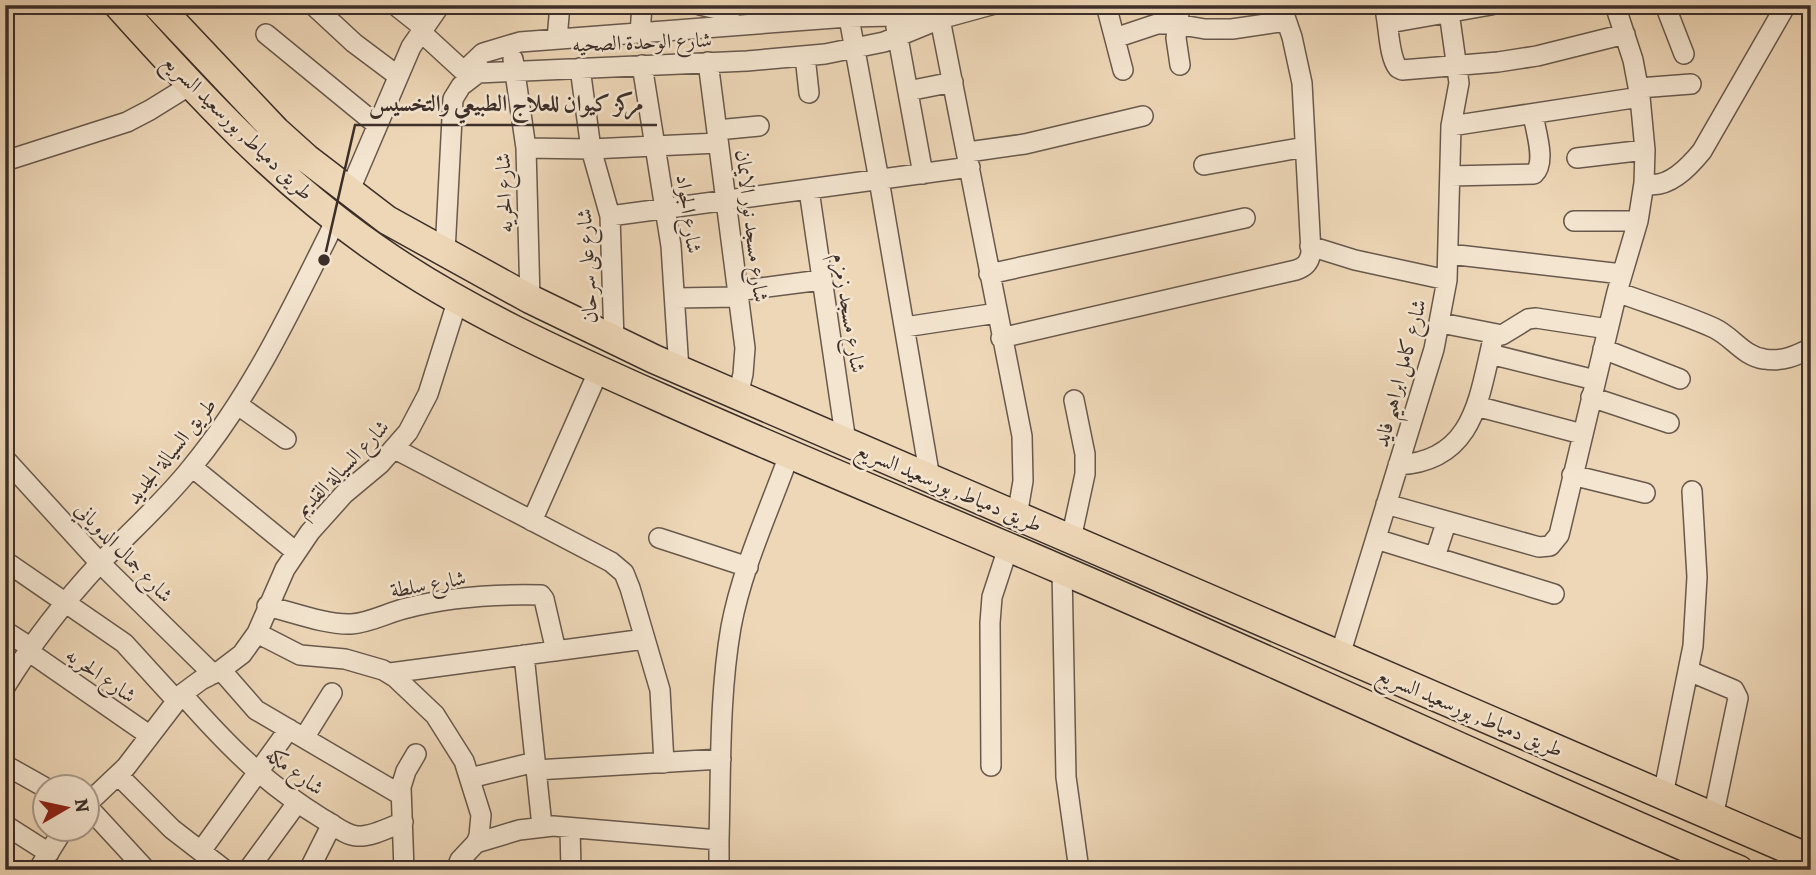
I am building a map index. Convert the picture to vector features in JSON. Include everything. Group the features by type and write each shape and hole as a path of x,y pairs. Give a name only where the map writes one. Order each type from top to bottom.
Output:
{"highway":[{"name":"طريق دمياط, بورسعيد السريع","path":"118,5 150,42 257,152 336,220 377,250 458,299 609,375 789,455 1062,570 1557,792 1739,870"},
{"name":"طريق دمياط, بورسعيد السريع","path":"165,14 276,131 349,192 387,220 530,299 679,370 1811,859"},
{"path":"150,42 165,14"},
{"path":"559,352 573,321"},
{"path":"609,375 623,345"}],"street":[{"path":"313,5 354,43 398,76"},
{"path":"395,5 467,74"},
{"path":"349,192 398,76 440,5"},
{"path":"557,39 560,5"},
{"path":"640,34 642,5"},
{"path":"700,5 730,12"},
{"name":"شارع الوحدة الصحيه","path":"467,74 804,56 853,49 898,37 959,9 991,5"},
{"path":"1106,5 1123,70"},
{"path":"1491,5 1386,14 1393,61 1398,68 1458,65 1537,55 1625,34"},
{"path":"1665,5 1684,54"},
{"path":"1644,183 1648,185 1674,179 1695,159 1786,5"},
{"path":"1386,504 1539,547 1550,546 1559,535 1619,283 1638,222 1644,183 1645,150 1639,92 1618,6"},
{"name":"شارع كامل ابراهيم فايد","path":"1340,656 1441,323 1449,254 1451,126 1459,91 1457,9"},
{"path":"848,11 930,478"},
{"path":"445,253 453,99 483,53 508,45 640,34 752,15 848,11 940,19 1022,436 1023,481 1017,516"},
{"path":"1001,338 1296,270 1309,261 1302,83 1284,13 1232,29 1205,29 1178,14"},
{"path":"1115,38 1178,14"},
{"path":"1178,14 1180,65"},
{"path":"894,16 923,174"},
{"path":"267,34 377,125"},
{"name":"شارع الحريه","path":"508,45 516,70 526,148 530,299"},
{"path":"804,56 809,93"},
{"name":"شارع مسجد نور الايمان","path":"708,62 745,348 738,395"},
{"name":"شارع الجواد","path":"642,65 665,209 675,298 679,370"},
{"name":"شارع على سرحان","path":"580,68 591,149 610,216 623,345"},
{"path":"908,91 953,82"},
{"path":"5,161 127,121 192,84"},
{"path":"1451,126 1533,114 1691,84"},
{"path":"1450,176 1534,174 1538,171 1540,162 1533,114"},
{"path":"610,216 923,174 1025,144 1143,117"},
{"path":"526,148 656,147 718,137 759,126"},
{"path":"1204,165 1305,147"},
{"path":"1577,158 1645,150"},
{"name":"شارع مسجد زمزم","path":"809,190 846,442"},
{"path":"989,274 1245,218"},
{"name":"طريق السيالة الجديد","path":"5,687 29,649 66,601 100,563 157,508 192,467 238,405 274,346 336,220"},
{"path":"1574,221 1638,222"},
{"path":"1310,246 1355,260 1447,280"},
{"path":"1449,254 1619,283 1714,328 1756,358 1791,358 1811,348"},
{"path":"675,298 738,294 821,279"},
{"name":"شارع السيالة القديم","path":"102,792 119,776 179,697 242,654 257,633 267,606 296,552 326,512 395,449 420,414 458,299"},
{"path":"905,327 997,313"},
{"path":"1398,465 1428,461 1454,445 1464,434 1476,406 1492,344 1521,323 1536,318 1608,329"},
{"path":"1441,323 1669,423"},
{"path":"1603,349 1680,379"},
{"path":"532,521 609,375"},
{"path":"1071,539 1085,474 1085,454 1074,400"},
{"path":"238,405 286,439"},
{"path":"1476,406 1582,434"},
{"path":"395,449 618,567 628,580 660,690 664,763"},
{"path":"719,870 726,659 737,603 789,455"},
{"name":"شارع جمال الدوياني","path":"5,459 100,563 250,704 401,795"},
{"path":"192,467 296,552"},
{"path":"1572,475 1645,494"},
{"path":"1663,795 1689,671 1697,577 1692,491"},
{"path":"1435,557 1446,523"},
{"path":"659,538 748,568"},
{"path":"1376,539 1554,594"},
{"path":"991,766 992,597 1008,548"},
{"name":"شارع مكه","path":"5,561 132,649 257,773 297,803 346,833 358,836 403,822"},
{"path":"1062,570 1066,777 1079,870"},
{"name":"شارع سلطة","path":"267,606 351,624 440,601 541,595 545,601 556,651"},
{"name":"شارع الحريه","path":"5,631 149,735"},
{"path":"257,633 300,655 345,659 390,673 435,715 456,745 470,778 482,822 476,843 456,870"},
{"path":"390,673 645,639"},
{"path":"524,655 542,826"},
{"path":"1689,671 1734,690 1738,698 1713,817"},
{"path":"201,851 257,773 332,693"},
{"path":"404,870 401,795 403,778 416,754"},
{"path":"470,778 536,766 722,759"},
{"path":"5,765 32,780"},
{"path":"119,776 163,821 225,870"},
{"path":"248,870 297,803"},
{"path":"102,821 146,870"},
{"path":"309,870 332,824"},
{"path":"5,825 45,864 56,844"},
{"path":"476,843 542,826 719,839"},
{"path":"570,828 571,870"}],"place":[{"name":"مركز كيوان للعلاج الطبيعي والتخسيس","path":"324,260"}]}
